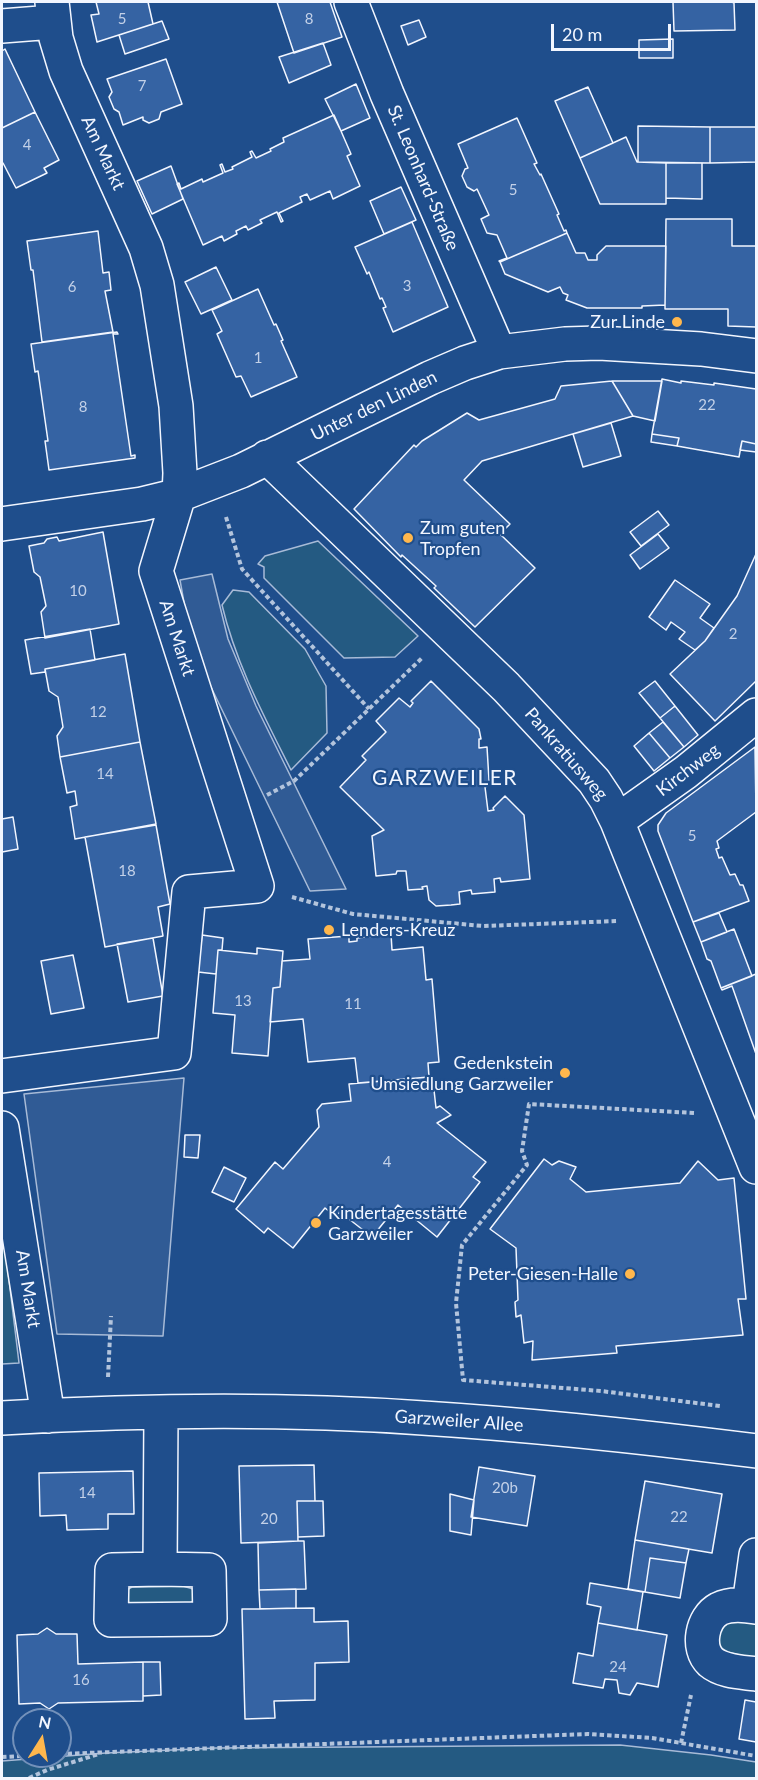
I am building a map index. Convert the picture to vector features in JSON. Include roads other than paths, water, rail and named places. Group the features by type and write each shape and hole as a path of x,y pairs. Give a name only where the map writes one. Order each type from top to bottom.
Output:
{"street":[{"name":"St. Leonhard-Straße","path":"351,2 387,94 499,352"},
{"path":"2,26 52,12"},
{"name":"Am Markt","path":"2,1076 174,1053 189,892 257,886 156,571 178,495 180,473 178,427 155,276 143,241 74,90 60,54 52,12"},
{"name":"Unter den Linden","path":"2,524 133,505 178,495 216,482 430,378 499,352 565,344 599,343 690,348 756,356"},
{"name":"Pankratiusweg","path":"267,457 506,687 578,763 606,799 754,1155"},
{"name":"Kirchweg","path":"617,821 686,772 756,715"},
{"name":"Am Markt","path":"2,1128 48,1416"},
{"path":"160,1569 161,1413"},
{"name":"Garzweiler Allee","path":"2,1418 161,1413 421,1417 587,1431 756,1450"},
{"path":"756,1555 753,1606 727,1606 713,1613 704,1632 703,1650 710,1661 725,1669 756,1674"}],"place":[{"name":"Zur Linde","path":"677,322"},
{"name":"Zum guten Tropfen","path":"408,538"},
{"name":"Lenders-Kreuz","path":"329,930"},
{"name":"Gedenkstein Umsiedlung Garzweiler","path":"565,1073"},
{"name":"Kindertagesstätte Garzweiler","path":"316,1223"},
{"name":"Peter-Giesen-Halle","path":"630,1274"}],"district":[{"name":"GARZWEILER","path":"445,778"}]}
